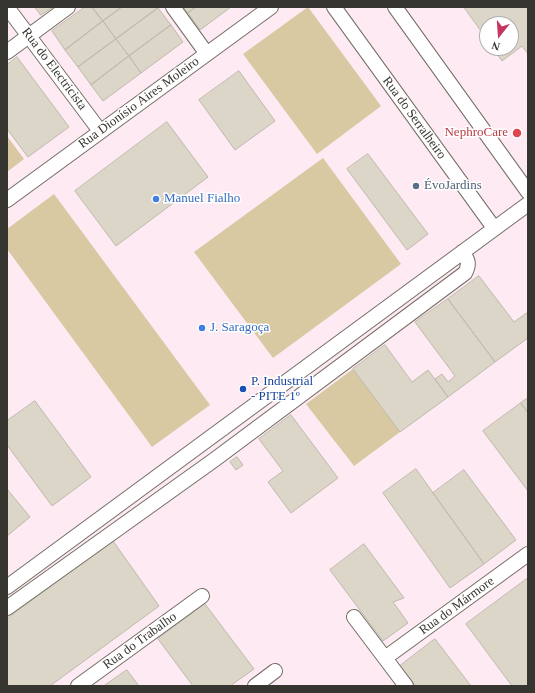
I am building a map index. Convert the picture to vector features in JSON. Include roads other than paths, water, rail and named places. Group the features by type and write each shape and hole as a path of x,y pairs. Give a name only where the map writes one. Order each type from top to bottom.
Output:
{"street":[{"name":"Rua do Electricista","path":"8,7 100,131"},
{"path":"7,52 68,7"},
{"path":"173,7 208,54"},
{"name":"Rua Dionísio Aires Moleiro","path":"7,200 271,7"},
{"name":"Rua do Serralheiro","path":"334,7 494,228"},
{"path":"395,7 528,192"},
{"path":"7,587 528,204"},
{"path":"7,608 189,477 465,273 468,264 467,259 462,252"},
{"path":"237,418 249,433"},
{"path":"177,462 189,477"},
{"name":"Rua do Mármore","path":"385,658 528,554"},
{"name":"Rua do Trabalho","path":"78,686 202,596"},
{"path":"354,617 406,686"},
{"path":"255,686 275,671"}],"place":[{"name":"NephroCare","path":"517,133"},
{"name":"ÉvoJardins","path":"416,186"},
{"name":"Manuel Fialho","path":"156,199"},
{"name":"J. Saragoça","path":"202,328"},
{"name":"P. Industrial - PITE 1º","path":"243,389"}]}
